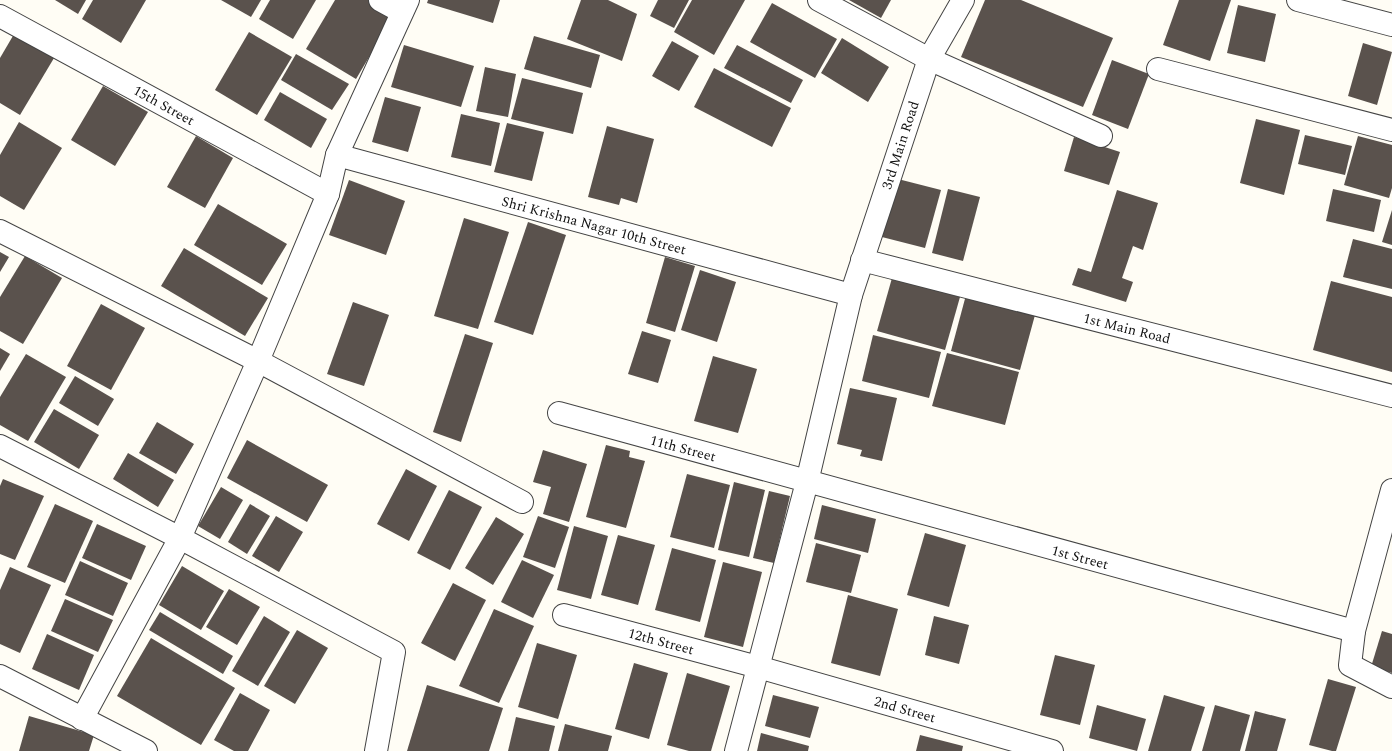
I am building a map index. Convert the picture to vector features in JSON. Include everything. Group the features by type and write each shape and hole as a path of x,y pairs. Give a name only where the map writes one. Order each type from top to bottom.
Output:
{"street":[{"path":"82,719 180,538 258,361 328,194 337,155 405,6 380,0"},
{"path":"819,0 929,59 1101,136"},
{"name":"3rd Main Road","path":"736,751 807,482 851,296 929,59 963,0"},
{"path":"1298,0 1392,25"},
{"name":"15th Street","path":"0,16 328,194"},
{"path":"1158,69 1392,130"},
{"name":"Shri Krishna Nagar 10th Street","path":"337,155 851,296"},
{"path":"0,231 258,361 522,502"},
{"name":"1st Main Road","path":"862,260 1392,396"},
{"name":"11th Street","path":"559,413 807,482"},
{"path":"0,446 180,538 394,652 376,751"},
{"name":"1st Street","path":"807,482 1354,632"},
{"path":"1392,490 1354,632 1350,665 1392,687"},
{"name":"12th Street","path":"564,615 758,667"},
{"name":"2nd Street","path":"758,667 1052,751"},
{"path":"0,676 146,751"}],"building":[{"path":"55,0 86,0 78,14"},
{"path":"93,0 146,0 121,43 82,19"},
{"path":"221,0 261,0 251,17"},
{"path":"270,0 316,0 293,39 259,19"},
{"path":"335,0 368,0 394,15 356,79 306,49"},
{"path":"428,0 500,0 493,23 427,3"},
{"path":"581,0 608,0 637,14 622,61 567,39"},
{"path":"658,0 689,0 674,28 650,16"},
{"path":"692,0 745,0 714,55 674,32"},
{"path":"849,0 891,0 881,18"},
{"path":"985,0 1021,0 1113,38 1083,107 961,57"},
{"path":"1179,0 1231,0 1210,61 1163,45"},
{"path":"772,3 837,39 815,78 750,42"},
{"path":"1238,5 1276,14 1265,62 1227,53"},
{"path":"17,29 57,53 20,115 0,103 0,58"},
{"path":"249,32 292,57 257,115 215,90"},
{"path":"534,36 600,55 591,88 524,69"},
{"path":"842,38 889,67 868,102 821,73"},
{"path":"672,41 699,56 679,91 652,76"},
{"path":"1363,43 1392,52 1377,105 1348,96"},
{"path":"404,45 474,66 461,107 391,87"},
{"path":"737,45 803,80 791,103 724,68"},
{"path":"296,54 349,84 332,110 281,80"},
{"path":"1112,60 1149,74 1128,129 1092,115"},
{"path":"485,67 516,74 508,117 476,111"},
{"path":"714,68 791,108 772,147 694,107"},
{"path":"522,78 583,93 573,134 511,119"},
{"path":"103,86 148,112 115,166 71,140"},
{"path":"280,92 327,119 311,148 264,120"},
{"path":"385,97 421,107 408,152 372,142"},
{"path":"461,114 500,123 491,166 451,157"},
{"path":"1256,119 1300,130 1284,195 1240,183"},
{"path":"19,122 62,148 24,210 0,196 0,155"},
{"path":"507,123 544,132 532,181 494,172"},
{"path":"607,126 654,139 637,203 621,198 619,205 588,197"},
{"path":"1305,135 1352,146 1345,175 1298,164"},
{"path":"196,136 233,158 205,208 167,187"},
{"path":"1358,136 1392,145 1392,188 1389,198 1344,185"},
{"path":"1074,137 1120,152 1109,185 1064,171"},
{"path":"894,178 941,190 925,248 878,236"},
{"path":"349,180 405,201 386,255 329,235"},
{"path":"948,189 980,197 963,261 932,253"},
{"path":"1333,189 1381,200 1374,232 1326,221"},
{"path":"1117,190 1158,203 1143,250 1133,246 1122,278 1133,282 1126,302 1072,285 1078,268 1091,272"},
{"path":"218,204 287,244 262,285 194,245"},
{"path":"1392,210 1392,245 1382,242"},
{"path":"464,218 509,232 478,329 434,316"},
{"path":"528,222 566,235 533,335 494,322"},
{"path":"1353,239 1392,249 1392,289 1343,277"},
{"path":"184,248 268,298 245,336 161,286"},
{"path":"0,252 9,257 0,272"},
{"path":"25,256 62,278 23,344 0,331 0,297"},
{"path":"665,257 695,266 675,332 646,323"},
{"path":"700,270 736,282 717,342 681,330"},
{"path":"892,278 960,297 945,350 877,331"},
{"path":"1331,281 1392,297 1392,372 1313,350"},
{"path":"966,295 1035,315 1020,370 951,351"},
{"path":"353,302 389,315 364,386 327,374"},
{"path":"101,304 145,328 111,390 67,366"},
{"path":"642,331 671,340 658,383 628,374"},
{"path":"465,334 493,343 461,442 433,432"},
{"path":"873,335 941,352 929,398 862,381"},
{"path":"0,348 10,354 0,371"},
{"path":"947,353 1019,372 1005,425 932,406"},
{"path":"26,354 66,377 28,441 0,425 0,397"},
{"path":"713,356 757,369 738,433 694,421"},
{"path":"75,376 114,399 98,426 59,403"},
{"path":"850,388 897,398 882,461 860,456 862,450 837,444"},
{"path":"54,409 99,435 79,469 34,442"},
{"path":"157,422 194,444 176,474 139,453"},
{"path":"247,440 328,485 307,522 227,478"},
{"path":"606,445 630,451 629,457 645,461 626,528 586,517"},
{"path":"543,450 587,464 569,522 543,514 551,487 533,482"},
{"path":"128,453 174,480 158,507 113,479"},
{"path":"406,469 437,486 409,541 377,524"},
{"path":"687,474 730,485 714,548 670,537"},
{"path":"3,479 44,496 15,560 0,554 0,486"},
{"path":"734,482 765,490 749,557 718,550"},
{"path":"221,487 243,500 220,539 198,526"},
{"path":"449,490 482,507 450,570 417,553"},
{"path":"769,491 790,496 774,563 753,558"},
{"path":"55,504 93,521 65,583 27,567"},
{"path":"250,504 270,516 247,554 228,542"},
{"path":"822,505 876,519 868,553 814,539"},
{"path":"276,516 303,532 279,572 252,556"},
{"path":"538,516 569,527 555,568 523,557"},
{"path":"496,517 524,534 493,585 465,568"},
{"path":"97,524 146,546 131,580 82,558"},
{"path":"574,526 608,536 591,599 557,590"},
{"path":"925,533 966,545 949,607 907,595"},
{"path":"618,535 655,545 638,605 601,595"},
{"path":"816,543 861,555 851,593 806,582"},
{"path":"672,548 716,560 700,622 655,610"},
{"path":"522,560 554,575 533,618 501,602"},
{"path":"80,561 128,583 113,616 65,595"},
{"path":"723,562 762,572 743,647 704,637"},
{"path":"182,566 224,591 201,630 159,605"},
{"path":"10,567 51,585 20,653 0,644 0,590"},
{"path":"453,583 486,600 455,661 421,643"},
{"path":"229,589 260,607 237,645 206,627"},
{"path":"848,595 898,609 880,676 831,663"},
{"path":"65,599 113,620 98,652 51,631"},
{"path":"494,609 534,626 499,703 459,686"},
{"path":"160,612 233,656 223,674 149,630"},
{"path":"264,616 290,632 258,686 232,671"},
{"path":"934,616 969,625 959,664 925,655"},
{"path":"297,630 328,648 295,704 264,686"},
{"path":"1382,631 1392,634 1392,673 1371,667"},
{"path":"47,634 94,655 79,690 32,669"},
{"path":"151,638 235,688 201,745 117,696"},
{"path":"537,643 577,655 558,719 518,707"},
{"path":"1055,655 1095,665 1080,725 1040,715"},
{"path":"634,663 668,673 649,739 615,729"},
{"path":"687,673 730,686 711,751 689,751 667,745"},
{"path":"1328,679 1356,687 1336,751 1309,745"},
{"path":"427,685 503,708 489,751 407,751"},
{"path":"240,693 270,710 248,751 234,751 214,740"},
{"path":"773,695 819,707 810,738 765,726"},
{"path":"1164,695 1205,707 1191,751 1148,751"},
{"path":"1097,705 1146,719 1137,751 1089,738"},
{"path":"1215,705 1250,715 1240,751 1202,751"},
{"path":"1255,711 1286,719 1277,751 1245,751"},
{"path":"29,716 94,735 89,751 19,751"},
{"path":"516,717 555,726 549,751 508,751"},
{"path":"565,724 612,736 608,751 558,751"},
{"path":"761,733 809,746 808,751 757,751"},
{"path":"920,735 963,746 962,751 916,751"}]}
